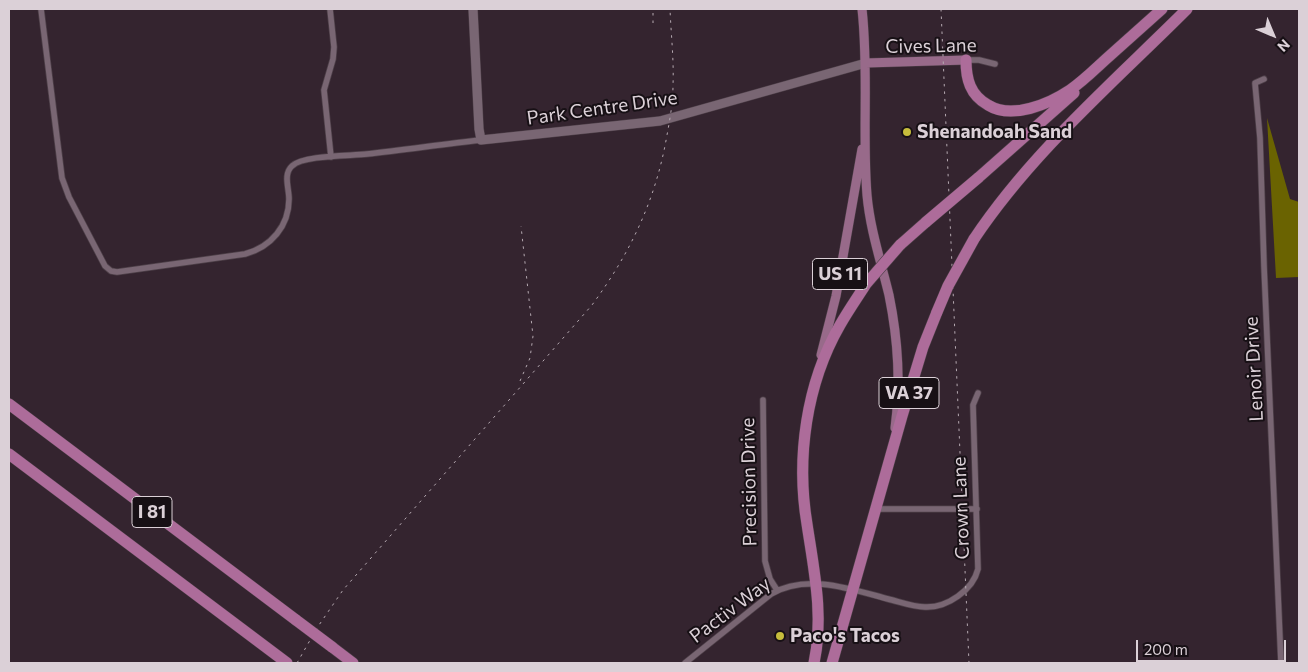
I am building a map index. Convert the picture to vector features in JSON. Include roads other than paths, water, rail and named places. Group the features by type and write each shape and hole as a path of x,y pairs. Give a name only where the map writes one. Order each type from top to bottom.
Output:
{"highway":[{"path":"966,60 969,85 982,101 1002,111 1031,107 1054,99 1073,88 1164,9"},
{"path":"806,423 814,388 830,346 839,326 866,284 900,245 1096,74 1164,9"},
{"name":"VA 37","path":"886,475 914,377 937,312 957,269 974,239 1028,168 1187,9"},
{"name":"I 81","path":"9,404 353,663"},
{"name":"US 11","path":"806,423 803,484 806,523 816,584 819,620 814,663"},
{"name":"I 81","path":"9,454 287,663"},
{"name":"US 11","path":"832,663 886,475"}],"main road":[{"name":"US 11","path":"862,9 866,63 865,124 869,211 892,311 898,361 897,409 886,475"},
{"name":"Cives Lane","path":"866,63 966,60"},
{"name":"US 11","path":"806,423 809,401 836,296 865,124"}],"street":[{"name":"Park Centre Drive","path":"41,9 62,178 69,197 105,266 111,271 117,272 245,254 260,249 277,235 285,221 288,205 287,178 290,168 301,161 660,121 866,63"},
{"path":"330,9 334,47 324,90 331,157"},
{"path":"473,9 479,128 482,140"},
{"name":"Cives Lane","path":"966,60 979,60 996,64"},
{"name":"Lenoir Drive","path":"1264,79 1256,83 1260,138 1281,663"},
{"name":"Crown Lane","path":"854,589 924,607 939,605 957,596 971,584 978,569 973,406 978,393"},
{"name":"Precision Drive","path":"763,400 765,561 770,579 777,590"},
{"path":"876,509 977,509"},
{"name":"Pactiv Way","path":"685,663 777,590 816,584 854,589"}],"railway":[{"path":"297,663 317,628 343,590 592,305 619,265 649,203 667,135 673,91 670,9"},
{"path":"941,9 969,663"},
{"path":"653,13 653,27"},
{"path":"520,381 530,358 533,336 521,226"}],"place":[{"name":"Shenandoah Sand","path":"907,132"},
{"name":"Paco's Tacos","path":"780,636"}]}
